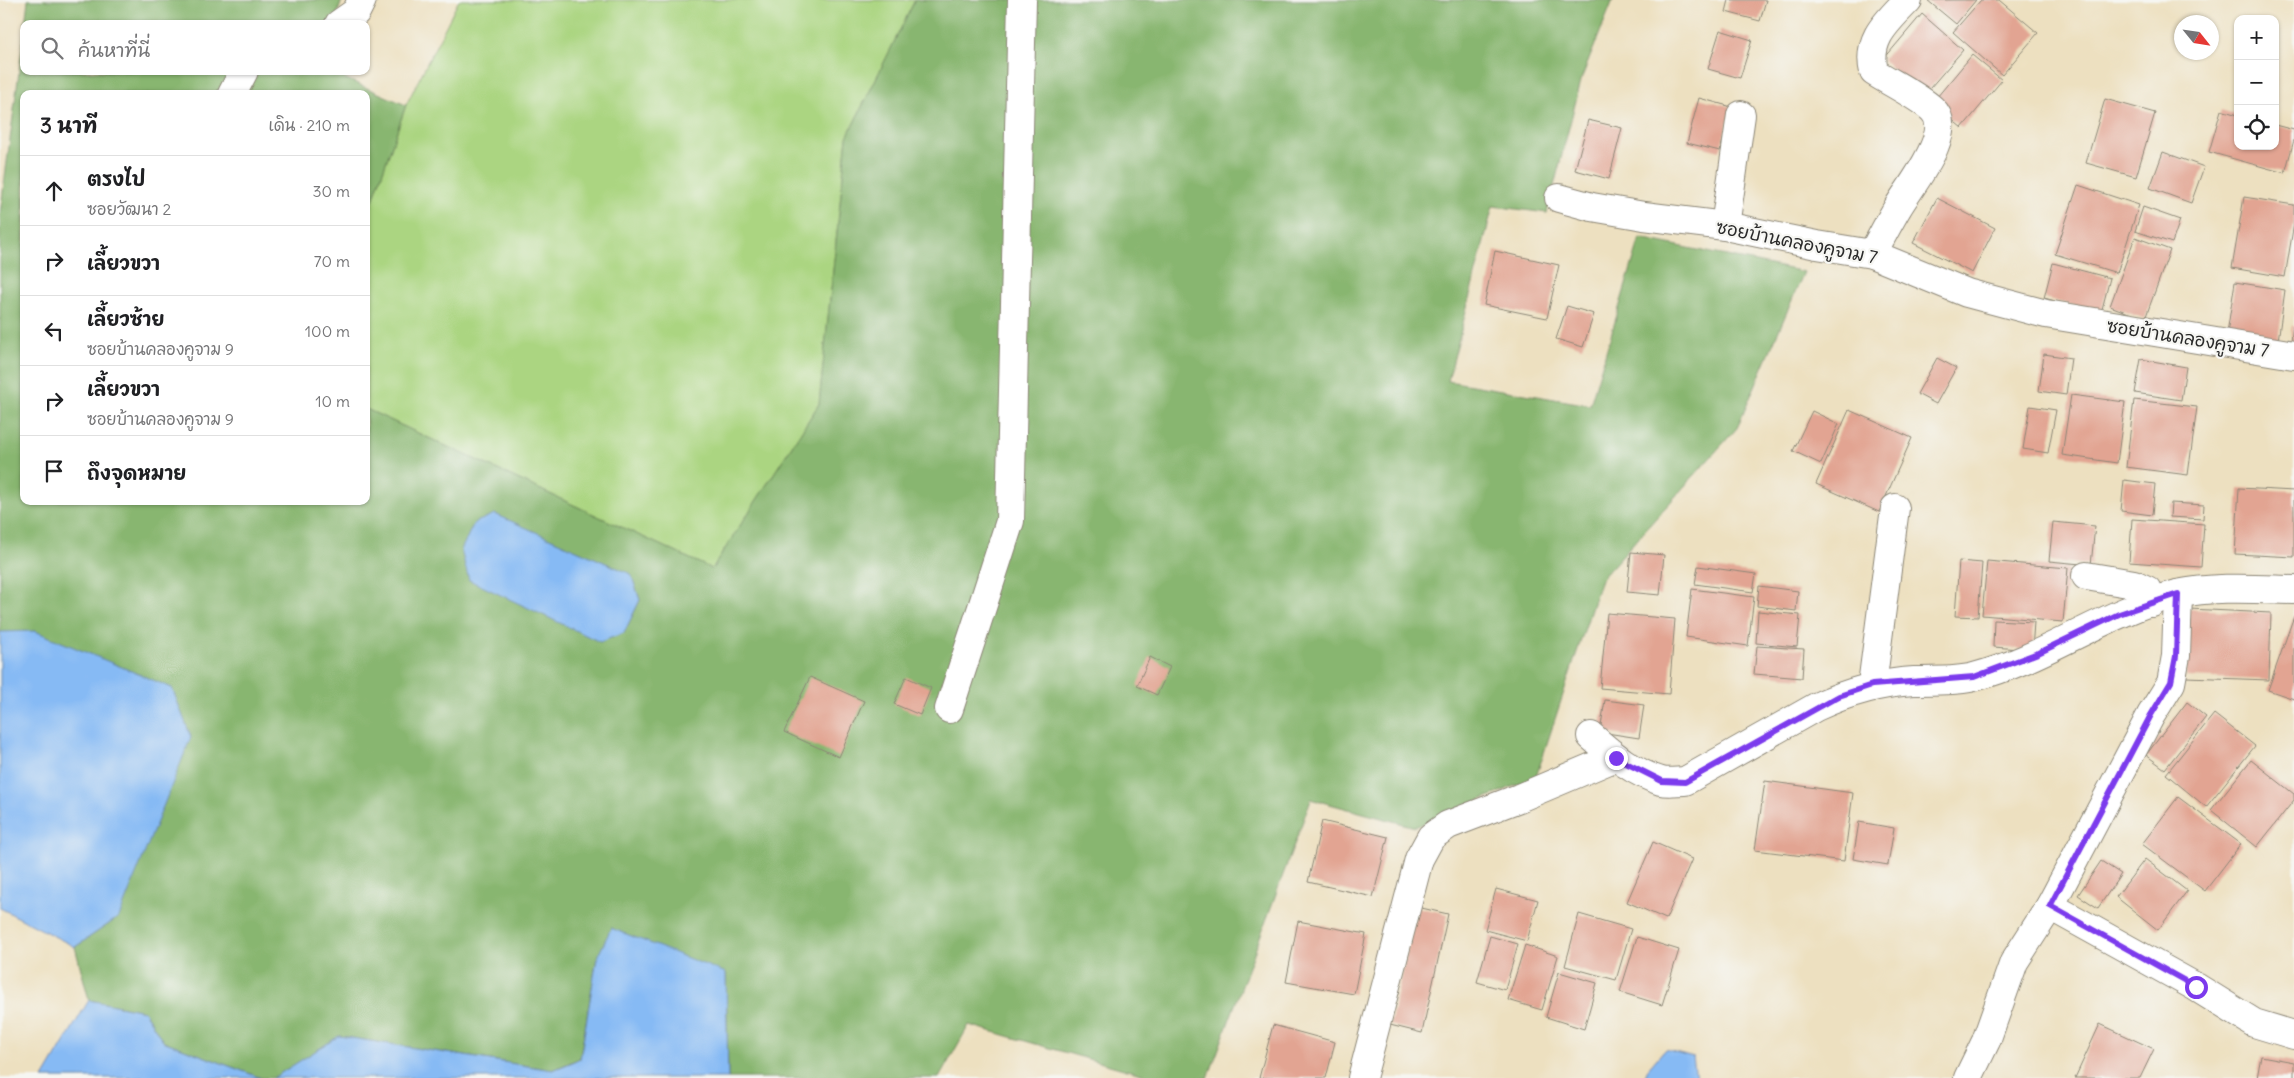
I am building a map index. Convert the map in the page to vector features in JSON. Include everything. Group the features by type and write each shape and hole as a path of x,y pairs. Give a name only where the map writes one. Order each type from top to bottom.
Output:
{"street":[{"path":"345,20 356,12 362,0"},
{"path":"950,709 1010,522 1022,0"},
{"path":"1872,254 1898,207 1929,160 1937,137 1939,122 1934,109 1874,72 1870,59 1873,44 1885,25 1908,0"},
{"path":"234,90 242,75"},
{"path":"1725,226 1741,115"},
{"name":"ซอยบ้านคลองคูจาม 7","path":"1559,198 1592,207 1644,216 1725,226 1872,254 1967,293 2046,314 2294,355"},
{"path":"1872,685 1895,508"},
{"path":"2086,576 2134,584 2147,590 2152,602"},
{"path":"1591,736 1616,758 1662,781 1685,782 1816,707 1839,696 1872,685 1974,677 2038,653 2119,614 2178,594 2224,589 2294,590"},
{"path":"1968,1078 1986,1041 2014,962 2050,906 2151,715 2171,682 2176,656 2178,594"},
{"path":"1362,1078 1419,859 1431,837 1448,825 1616,758"},
{"path":"2050,906 2196,987 2254,1022 2294,1035"}],"green space":[{"path":"28,0 342,0 335,20 26,20"},
{"path":"459,0 915,0 847,137 819,404 712,569 370,411 370,208 406,105"},
{"path":"915,0 1613,0 1582,77 1547,213 1493,206 1448,381 1590,405 1640,238 1804,272 1737,428 1601,579 1536,777 1415,827 1311,799 1208,1078 1155,1078 969,1025 939,1078 728,1078 726,973 597,958 580,1058 553,1070 340,1036 273,1078 261,1078 163,1041 144,1011 89,1000 75,947 119,917 0,632 0,214 20,64 20,75 337,75 406,105 370,208 370,90 20,90 20,505 370,505 370,411 712,569 819,404 847,137","holes":["631,574 640,600 624,633"]}],"water":[{"path":"495,514 631,574 640,600 624,633 600,642 469,580 461,550 474,523"},
{"path":"35,631 172,688 191,737 119,917 75,947 0,908 0,632"},
{"path":"611,928 726,973 728,1078 273,1078 339,1036 553,1070 580,1059 597,958"},
{"path":"89,1000 144,1011 163,1041 261,1078 43,1078"},
{"path":"1665,1049 1693,1057 1696,1078 1645,1078 1647,1070"}],"building":[{"path":"1729,0 1766,0 1760,21 1726,12"},
{"path":"1927,0 1976,0 1956,24"},
{"path":"1981,0 1999,0 2038,33 2002,75 1953,32"},
{"path":"1922,14 1963,50 1923,96 1883,60"},
{"path":"1720,30 1752,40 1740,78 1708,69"},
{"path":"1972,55 2002,80 1962,128 1932,103"},
{"path":"1699,98 1732,107 1720,151 1687,143"},
{"path":"2105,99 2155,113 2136,177 2086,163"},
{"path":"2221,110 2234,114 2234,150 2279,150 2279,126 2294,130 2294,140 2285,173 2209,152"},
{"path":"1588,120 1622,128 1609,179 1575,170"},
{"path":"2163,152 2204,167 2191,203 2150,188"},
{"path":"2078,185 2139,205 2117,273 2055,254"},
{"path":"2244,197 2294,205 2294,223 2285,277 2232,268"},
{"path":"1937,198 1995,228 1972,273 1913,243"},
{"path":"2143,207 2180,220 2172,243 2135,231"},
{"path":"2135,237 2170,250 2145,319 2110,306"},
{"path":"1495,251 1559,265 1547,318 1484,305"},
{"path":"2053,263 2110,278 2101,313 2044,298"},
{"path":"2235,282 2285,290 2278,341 2227,333"},
{"path":"1567,306 1594,314 1583,347 1556,339"},
{"path":"2293,326 2294,348 2290,348"},
{"path":"2044,354 2071,358 2066,395 2039,391"},
{"path":"1937,358 1956,368 1936,404 1917,394"},
{"path":"2141,359 2186,367 2181,400 2135,393"},
{"path":"2071,395 2125,402 2117,463 2062,455"},
{"path":"2134,400 2197,407 2188,475 2126,467"},
{"path":"2030,406 2056,410 2048,453 2023,449"},
{"path":"1849,410 1912,438 1879,512 1816,484"},
{"path":"1812,411 1839,424 1821,464 1793,451"},
{"path":"2124,480 2155,484 2152,515 2121,511"},
{"path":"2239,488 2294,491 2294,557 2235,554"},
{"path":"2171,503 2204,505 2203,519 2170,517"},
{"path":"2132,519 2204,524 2201,567 2129,562"},
{"path":"2053,522 2095,526 2091,565 2049,561"},
{"path":"1631,552 1664,555 1660,595 1627,592"},
{"path":"1959,561 1982,563 1978,617 1955,616"},
{"path":"1987,561 2068,568 2063,622 1982,615"},
{"path":"1698,566 1756,574 1753,592 1695,584"},
{"path":"1759,586 1798,591 1796,611 1757,606"},
{"path":"1692,589 1754,597 1748,646 1686,637"},
{"path":"2189,609 2271,613 2269,680 2186,677"},
{"path":"1758,611 1800,615 1797,647 1756,643"},
{"path":"1607,613 1675,619 1669,694 1600,688"},
{"path":"2294,616 2294,699 2268,690"},
{"path":"1994,620 2034,622 2032,650 1993,647"},
{"path":"1757,646 1804,649 1802,678 1754,674"},
{"path":"1150,657 1170,667 1157,695 1137,686"},
{"path":"810,677 864,701 839,757 784,732"},
{"path":"906,677 931,688 920,715 894,704"},
{"path":"1605,700 1644,705 1639,738 1600,732"},
{"path":"2187,702 2206,717 2165,769 2146,755"},
{"path":"2214,714 2255,746 2206,807 2166,774"},
{"path":"2251,760 2294,794 2294,800 2257,847 2211,810"},
{"path":"1765,781 1853,793 1844,861 1755,850"},
{"path":"2178,797 2241,844 2205,891 2142,844"},
{"path":"1322,821 1388,837 1373,897 1308,882"},
{"path":"1859,822 1894,828 1888,865 1853,859"},
{"path":"1653,842 1692,859 1666,919 1627,902"},
{"path":"2145,859 2187,891 2158,930 2116,897"},
{"path":"2101,861 2121,874 2098,908 2078,895"},
{"path":"1496,889 1538,900 1527,941 1485,930"},
{"path":"1417,907 1448,914 1422,1033 1390,1025"},
{"path":"1579,914 1631,929 1616,980 1565,966"},
{"path":"1298,921 1366,934 1354,994 1286,982"},
{"path":"1490,936 1518,944 1505,990 1477,982"},
{"path":"1637,937 1679,950 1662,1005 1620,992"},
{"path":"1525,945 1558,956 1542,1010 1508,1000"},
{"path":"1559,972 1597,983 1584,1029 1546,1017"},
{"path":"2100,1024 2154,1049 2140,1078 2075,1078"},
{"path":"1273,1025 1335,1042 1326,1078 1259,1078"},
{"path":"2261,1056 2294,1062 2294,1078 2257,1078"}],"route":[{"path":"1616,758 1662,781 1685,782 1816,707 1839,696 1872,685 1914,681 1945,681 1974,677 2038,653 2119,614 2178,594 2176,656 2171,682 2151,715 2050,906 2196,987"}]}
